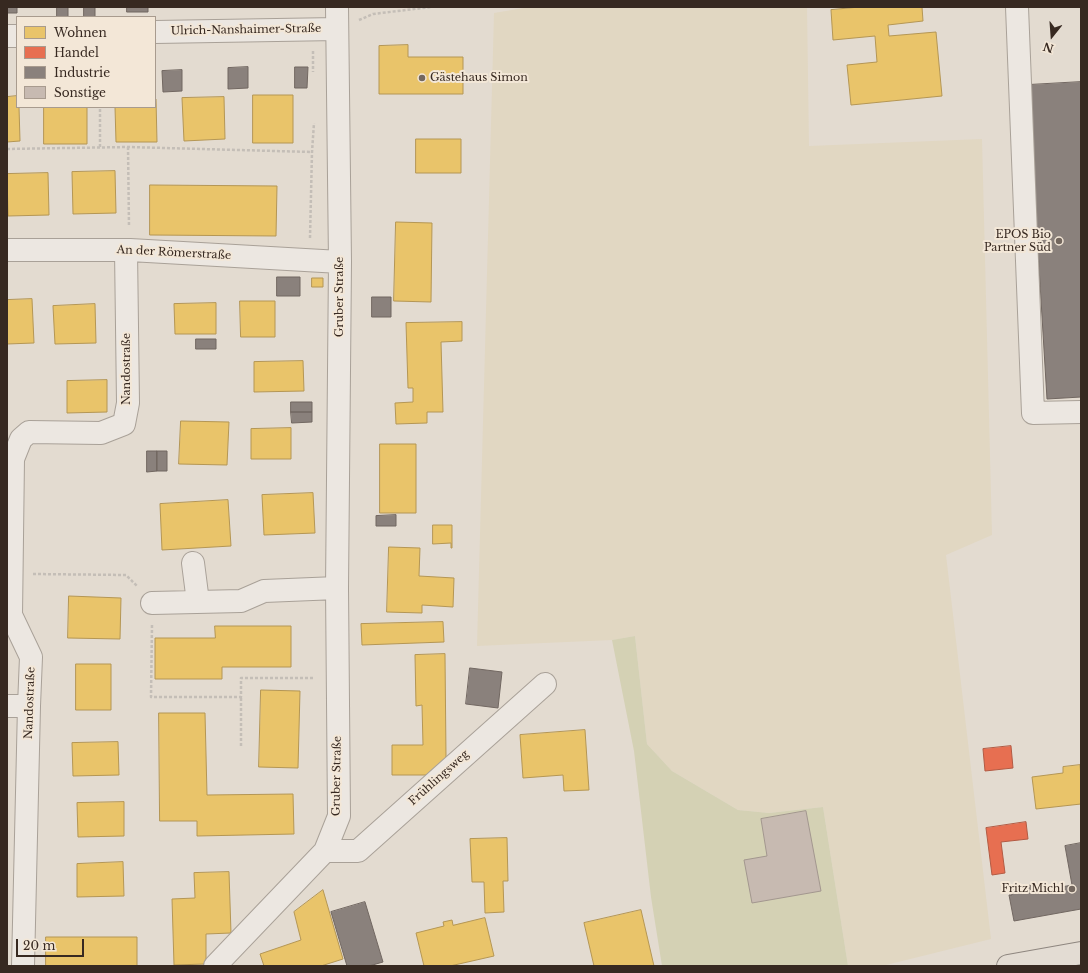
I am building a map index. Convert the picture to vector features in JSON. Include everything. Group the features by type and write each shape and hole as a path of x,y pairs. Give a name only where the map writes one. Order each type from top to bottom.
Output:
{"main road":[{"path":"1008,966 1081,953"}],"street":[{"name":"Gruber Straße","path":"215,966 325,851 338,816 337,588 340,262 337,7"},
{"path":"1017,7 1033,414 1081,412"},
{"name":"Ulrich-Nanshaimer-Straße","path":"156,32 337,29"},
{"name":"An der Römerstraße","path":"7,250 128,250 340,262"},
{"name":"Nandostraße","path":"23,966 31,657 11,615 13,459 21,439 29,432 101,434 124,424 128,403 128,250"},
{"path":"193,563 198,602"},
{"path":"152,604 241,601 264,592 337,588"},
{"name":"Frühlingsweg","path":"325,851 358,851 545,684"},
{"path":"7,706 29,706"}],"path":[{"path":"337,29 373,14 431,7"},
{"path":"313,29 313,76"},
{"path":"100,108 100,147"},
{"path":"310,260 314,116"},
{"path":"128,147 128,250"},
{"path":"7,149 128,147 312,152"},
{"path":"12,574 126,575 152,604 151,697 242,697"},
{"path":"241,746 241,678 337,678"}],"shaded area":[{"path":"530,7 807,7 809,146 982,139 992,535 946,555 991,939 882,966 848,966 823,807 769,813 738,810 672,771 647,744 635,636 612,640 477,646 494,13"},
{"path":"635,636 647,744 672,771 738,810 769,813 823,807 848,966 662,966 651,897 634,751 612,640"}],"building: Wohnen":[{"path":"860,7 922,7 923,21 888,25 889,36 936,32 942,96 851,105 847,65 877,62 875,36 833,40 831,10"},
{"path":"408,45 408,57 463,57 463,94 379,94 379,46"},
{"path":"253,95 293,95 293,143 253,143"},
{"path":"16,96 16,108 19,108 20,141 7,142 7,97"},
{"path":"224,97 225,139 184,141 182,98"},
{"path":"156,99 157,142 116,142 115,108 156,108"},
{"path":"44,108 87,108 87,144 44,144"},
{"path":"416,139 461,139 461,173 416,173"},
{"path":"115,171 116,213 73,214 72,172"},
{"path":"48,173 49,215 8,216 7,174"},
{"path":"150,185 277,186 276,236 150,235"},
{"path":"396,222 432,223 431,302 394,301"},
{"path":"312,278 323,278 323,287 312,287"},
{"path":"32,299 34,343 7,344 7,300"},
{"path":"240,301 275,301 275,337 241,337"},
{"path":"216,303 216,334 175,334 174,304"},
{"path":"95,304 96,343 55,344 53,306"},
{"path":"462,322 462,341 441,342 443,412 427,412 427,423 396,424 395,403 413,402 413,388 408,388 406,323"},
{"path":"303,361 304,391 254,392 254,362"},
{"path":"107,380 107,412 67,413 67,381"},
{"path":"181,421 229,422 227,465 179,464"},
{"path":"291,428 291,459 251,459 251,429"},
{"path":"380,444 416,444 416,513 380,513"},
{"path":"313,493 315,533 264,535 262,495"},
{"path":"228,500 231,546 162,550 160,504"},
{"path":"433,525 452,525 452,548 451,543 433,544"},
{"path":"389,547 420,548 419,576 454,578 453,607 422,605 422,613 387,612"},
{"path":"69,596 121,598 120,639 68,638"},
{"path":"443,622 444,642 362,645 361,624"},
{"path":"215,626 291,626 291,667 222,667 222,679 155,679 155,638 215,638"},
{"path":"445,654 446,757 429,775 392,775 392,745 423,745 422,705 416,706 415,655"},
{"path":"76,664 111,664 111,710 76,710"},
{"path":"261,690 300,691 298,768 259,767"},
{"path":"159,713 205,713 207,795 293,794 294,834 197,836 197,821 160,821"},
{"path":"585,730 589,790 564,791 563,775 523,778 520,735"},
{"path":"118,742 119,775 73,776 72,743"},
{"path":"1080,765 1081,804 1036,809 1032,777 1063,773 1063,767"},
{"path":"124,802 124,836 78,837 77,803"},
{"path":"507,838 508,881 503,881 504,912 485,913 484,882 472,882 470,839"},
{"path":"123,862 124,896 77,897 77,864"},
{"path":"229,872 231,933 206,934 206,964 174,965 172,899 195,898 194,873"},
{"path":"323,890 343,959 321,966 264,966 260,954 301,940 294,912"},
{"path":"641,910 654,966 594,966 584,923"},
{"path":"485,918 494,956 450,966 424,966 416,933 444,926 443,922 452,920 453,925"},
{"path":"46,937 137,937 137,966 46,966"}],"building: Handel":[{"path":"1011,746 1013,768 985,771 983,749"},
{"path":"1026,822 1028,839 1001,842 1005,873 992,875 986,828"}],"building: Industrie":[{"path":"7,7 17,7 17,13 7,13"},
{"path":"57,7 68,7 68,16 57,16"},
{"path":"84,7 95,7 95,16 84,16"},
{"path":"127,7 148,7 148,12 127,12"},
{"path":"248,67 248,88 228,89 228,68"},
{"path":"295,67 308,67 307,88 295,88"},
{"path":"182,70 182,91 163,92 162,71"},
{"name":"EPOS Bio Partner Süd","path":"1081,82 1081,397 1047,399 1028,85"},
{"path":"277,277 300,277 300,296 277,296"},
{"path":"372,297 391,297 391,317 372,317"},
{"path":"196,339 216,339 216,349 196,349"},
{"path":"291,402 312,402 312,412 291,412"},
{"path":"291,412 312,412 312,422 292,423"},
{"path":"147,451 157,451 157,471 147,472"},
{"path":"157,451 167,451 167,471 157,471"},
{"path":"396,515 396,526 376,526 376,516"},
{"path":"470,668 502,672 498,708 466,704"},
{"path":"1081,843 1081,909 1014,921 1009,895 1012,895 1011,889 1031,885 1032,890 1072,885 1065,846"},
{"path":"365,902 383,962 369,966 347,966 331,912"}],"building: Sonstige":[{"path":"806,811 821,891 752,903 744,860 767,856 761,819"}],"place":[{"name":"Gästehaus Simon","path":"422,78"},
{"name":"EPOS Bio Partner Süd","path":"1059,241"},
{"name":"Fritz Michl","path":"1072,889"}]}
